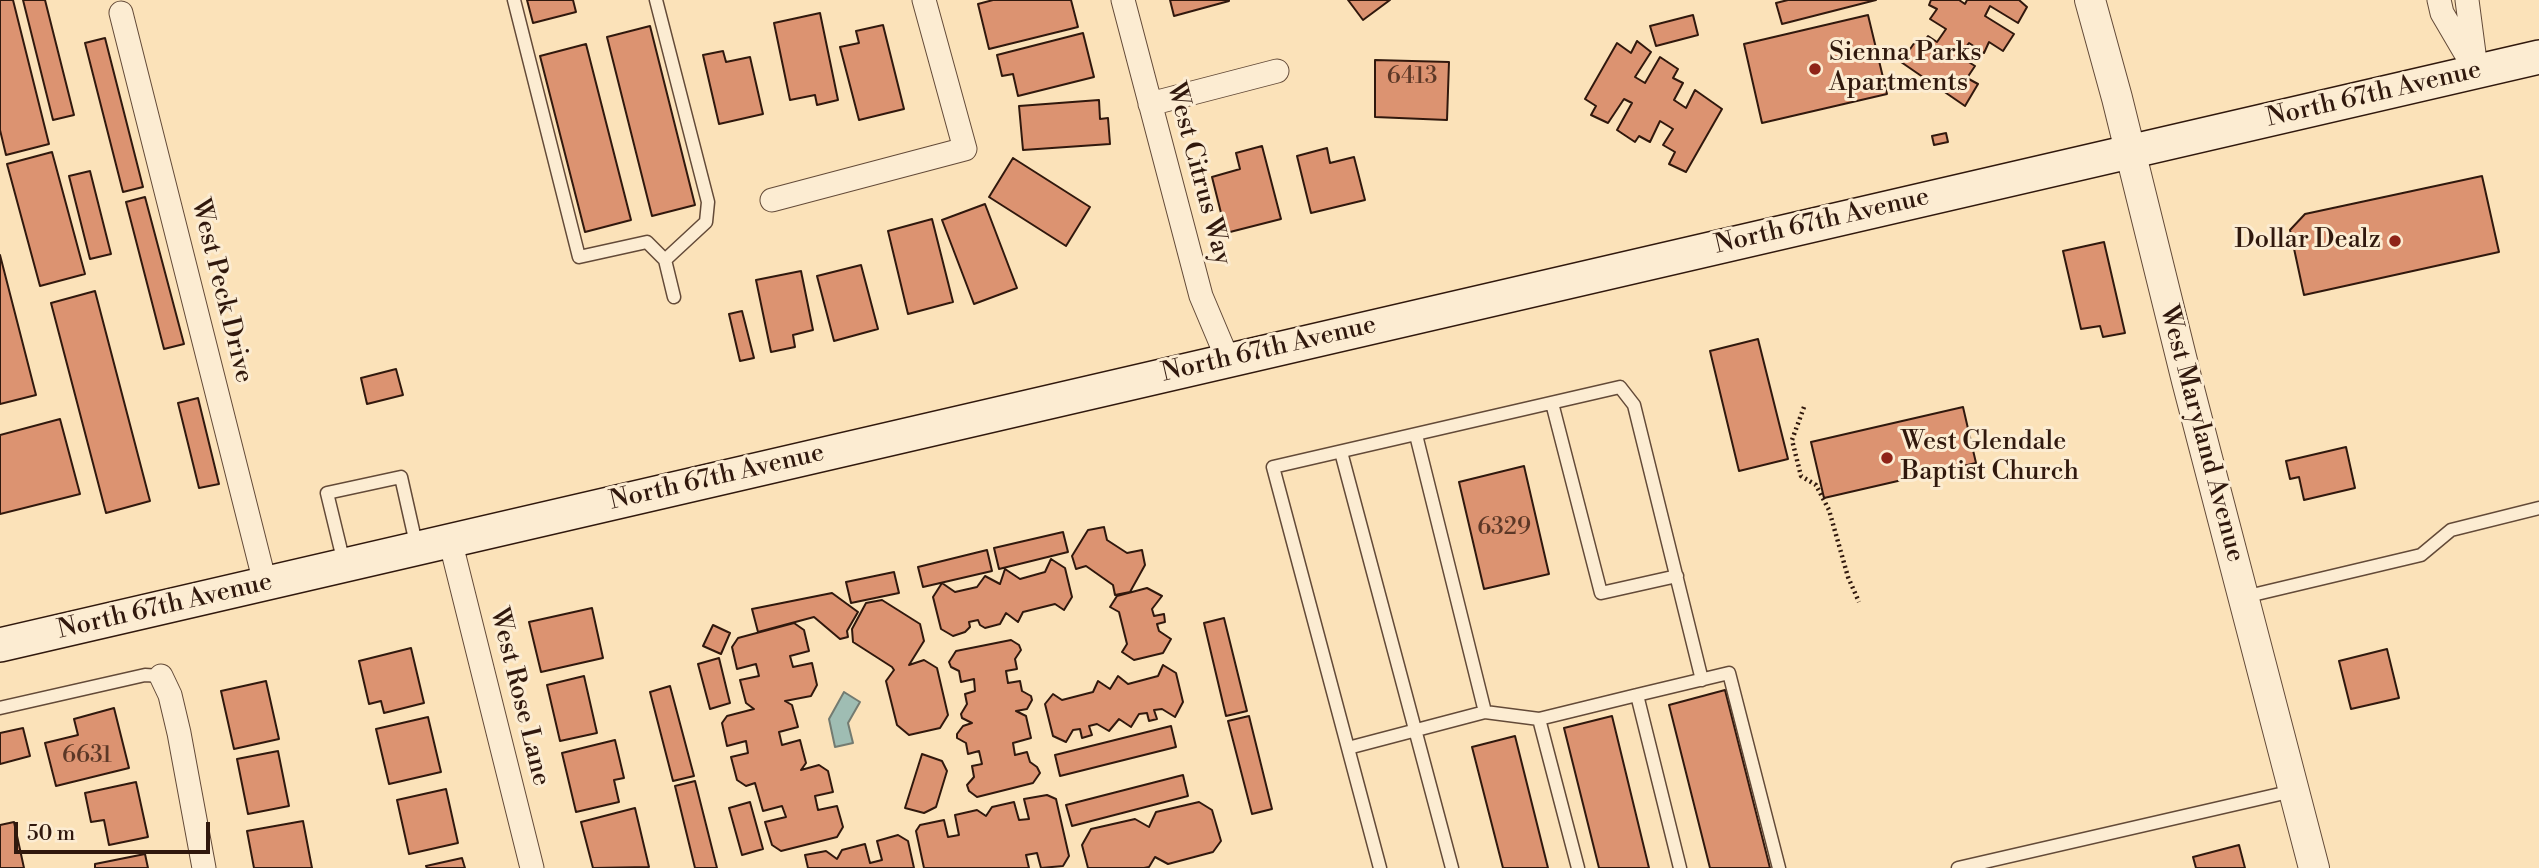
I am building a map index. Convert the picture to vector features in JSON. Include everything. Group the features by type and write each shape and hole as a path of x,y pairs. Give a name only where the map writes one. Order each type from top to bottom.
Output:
{"main road":[{"name":"North 67th Avenue","path":"0,645 2539,57"}],"street":[{"path":"772,200 965,149 924,0"},
{"name":"West Citrus Way","path":"1123,0 1201,296 1228,360"},
{"name":"West Maryland Avenue","path":"2090,0 2314,868"},
{"path":"2440,0 2442,13 2476,71"},
{"path":"2467,0 2476,71"},
{"name":"West Peck Drive","path":"120,6 265,583"},
{"path":"1150,104 1278,71"},
{"name":"West Rose Lane","path":"450,540 532,868"},
{"path":"161,676 170,695 176,720 204,868"}],"lane":[{"path":"514,0 579,257 647,242 665,260 674,297"},
{"path":"656,0 708,202 706,222 665,260"},
{"path":"1380,868 1273,467 1620,387 1634,405 1702,680"},
{"path":"1552,403 1601,593 1676,576"},
{"path":"1416,435 1485,712"},
{"path":"1341,452 1452,868"},
{"path":"344,565 327,493 401,477 417,548"},
{"path":"2244,597 2421,555 2451,530 2539,508"},
{"path":"1348,748 1485,712 1539,719 1729,673 1779,868"},
{"path":"0,708 145,675 161,676"},
{"path":"1637,695 1680,868"},
{"path":"1539,719 1577,868"},
{"path":"1958,868 2293,791"}],"path":[{"path":"1804,407 1792,440 1801,476 1816,485 1829,510 1848,577 1859,602"}],"water":[{"path":"844,692 860,702 848,723 853,743 835,747 829,719"}],"building":[{"path":"0,0 13,0 49,144 6,155 0,130"},
{"path":"23,0 45,0 74,115 53,120"},
{"path":"527,0 573,0 576,12 533,23"},
{"path":"993,0 1071,0 1078,27 989,49 978,4"},
{"path":"1170,0 1229,0 1229,1 1174,16"},
{"path":"1348,0 1390,0 1363,20"},
{"path":"1788,0 1876,0 1782,24 1776,3"},
{"name":"Sienna Parks Apartments","path":"1931,0 1959,0 1965,4 1967,0 2019,0 2027,7 2018,23 1990,6 1985,16 2014,34 2003,51 1989,42 1984,53 1969,43 1959,56 1975,66 1967,78 1978,84 1965,106 1901,62 1915,42 1920,47 1928,36 1937,42 1946,29 1930,19 1937,9 1929,5"},
{"path":"820,13 838,100 817,105 815,95 790,100 774,23"},
{"path":"1693,15 1698,35 1656,46 1650,26"},
{"name":"Sienna Parks Apartments","path":"1868,15 1887,94 1762,123 1744,44"},
{"path":"883,25 904,109 859,120 840,47 859,43 856,31"},
{"path":"650,26 695,205 652,216 607,37"},
{"path":"1083,33 1094,77 1018,96 1013,74 1002,76 997,55"},
{"path":"105,38 143,187 123,192 85,43"},
{"path":"1637,41 1651,52 1635,77 1645,83 1660,57 1678,69 1673,78 1683,83 1674,100 1686,108 1695,90 1722,109 1686,172 1669,164 1675,152 1663,145 1673,129 1660,121 1650,142 1639,136 1635,142 1617,130 1632,103 1624,99 1608,123 1591,115 1596,106 1585,99 1617,43 1631,53"},
{"path":"586,44 631,220 585,232 540,56"},
{"path":"723,51 726,62 750,57 763,114 719,124 703,55"},
{"path":"1375,60 1449,62 1447,120 1375,117"},
{"path":"1099,100 1100,119 1108,118 1110,144 1023,150 1019,106"},
{"path":"1946,133 1948,142 1934,145 1932,136"},
{"path":"1262,146 1281,219 1226,233 1212,177 1240,169 1236,153"},
{"path":"1327,148 1330,163 1354,157 1365,200 1311,213 1297,156"},
{"path":"52,152 85,274 40,286 7,164"},
{"path":"1013,158 1090,207 1066,246 989,197"},
{"path":"90,171 111,254 90,259 69,176"},
{"name":"Dollar Dealz","path":"2482,176 2499,252 2304,295 2290,230 2305,214"},
{"path":"145,197 184,344 164,349 126,202"},
{"path":"985,204 1017,288 974,304 942,220"},
{"path":"932,219 953,302 908,314 888,231"},
{"path":"2104,242 2125,333 2103,337 2100,326 2081,329 2063,251"},
{"path":"0,255 36,395 0,404"},
{"path":"861,265 878,329 834,341 817,276"},
{"path":"801,271 813,330 793,335 795,347 771,352 756,280"},
{"path":"95,291 150,501 106,513 51,303"},
{"path":"742,311 754,358 740,361 729,314"},
{"path":"1758,339 1788,459 1739,471 1710,351"},
{"path":"396,369 403,395 367,404 361,378"},
{"path":"198,398 219,484 199,488 178,403"},
{"path":"1963,407 1976,463 1824,498 1811,442"},
{"path":"60,419 80,494 0,514 0,435"},
{"path":"2346,447 2355,488 2304,500 2299,477 2290,479 2286,461"},
{"path":"1524,466 1549,574 1484,589 1459,482"},
{"path":"1104,527 1107,540 1127,553 1142,550 1145,565 1130,592 1115,595 1113,585 1086,566 1076,569 1072,556 1088,530"},
{"path":"1063,532 1068,552 999,569 994,548"},
{"path":"987,550 992,571 923,587 918,567"},
{"path":"1051,559 1065,568 1072,597 1064,610 1055,604 1023,612 1018,622 1006,613 1000,624 985,628 978,620 969,622 970,627 965,632 953,636 941,629 933,597 942,583 955,592 977,587 985,576 1000,584 1005,569 1020,579 1045,572"},
{"path":"894,572 899,593 851,603 846,582"},
{"path":"1147,588 1162,596 1152,609 1154,616 1164,614 1165,622 1157,624 1159,631 1171,639 1163,653 1134,660 1122,652 1127,644 1119,612 1110,607 1117,596"},
{"path":"832,593 858,612 847,631 848,637 840,639 814,617 758,632 752,609"},
{"path":"882,600 920,624 924,641 909,665 924,660 937,668 948,715 940,728 909,735 897,725 886,681 894,670 853,642 852,629 866,603"},
{"path":"592,608 603,658 541,672 529,622"},
{"path":"1224,618 1247,711 1226,716 1204,623"},
{"path":"794,623 804,630 809,651 790,656 793,667 812,663 817,685 811,696 785,701 792,705 798,727 779,732 782,745 800,740 806,763 801,770 819,765 828,771 833,792 815,796 818,810 837,806 843,827 837,837 781,851 772,845 765,822 786,817 782,806 763,811 755,783 746,786 737,780 731,757 748,753 746,741 727,746 722,723 727,716 754,709 746,703 740,680 759,676 756,664 737,669 732,647 738,638"},
{"path":"713,625 730,633 721,654 703,646"},
{"path":"1011,640 1019,645 1021,650 1015,659 1017,669 1006,671 1008,683 1020,681 1022,691 1031,696 1032,700 1027,709 1016,711 1026,716 1031,738 1013,743 1015,755 1027,752 1030,762 1040,773 1033,783 977,797 969,791 967,785 974,777 972,766 982,764 979,751 968,754 966,743 957,738 963,726 972,723 962,718 961,714 967,704 965,694 975,691 974,679 961,682 959,671 951,667 949,662 956,651"},
{"path":"411,648 424,703 384,713 381,701 369,704 359,661"},
{"path":"2387,649 2399,698 2351,709 2339,661"},
{"path":"719,658 730,703 710,709 698,664"},
{"path":"1163,665 1176,673 1183,702 1175,717 1162,709 1154,710 1157,719 1149,721 1147,713 1139,714 1131,727 1119,719 1109,731 1097,724 1089,726 1092,735 1082,738 1080,729 1073,730 1066,742 1053,736 1045,704 1053,694 1062,700 1093,692 1098,681 1110,689 1118,676 1128,684 1158,676"},
{"path":"584,676 597,733 560,741 547,685"},
{"path":"266,681 279,739 234,749 221,691"},
{"path":"670,686 694,776 673,781 650,692"},
{"path":"1725,690 1770,868 1710,868 1669,705"},
{"path":"114,708 129,768 56,786 45,743 78,735 74,719"},
{"path":"1249,716 1272,809 1252,814 1228,721"},
{"path":"1612,716 1649,868 1599,868 1564,728"},
{"path":"428,717 441,772 389,784 376,729"},
{"path":"1171,726 1176,747 1060,776 1055,755"},
{"path":"23,728 30,756 0,764 0,733"},
{"path":"1515,736 1548,868 1503,868 1472,747"},
{"path":"615,740 624,778 614,780 619,802 576,812 562,753"},
{"path":"278,751 289,806 248,814 237,759"},
{"path":"922,754 942,761 947,771 936,807 924,813 905,808"},
{"path":"1183,775 1188,796 1072,826 1066,805"},
{"path":"695,781 717,868 695,868 675,786"},
{"path":"136,782 148,837 109,845 104,820 91,822 85,793"},
{"path":"446,789 458,843 409,854 397,800"},
{"path":"1047,795 1056,799 1069,856 1063,866 1041,868 1037,853 1026,855 1029,868 924,868 916,831 920,825 944,820 948,837 959,835 955,815 977,810 986,816 992,807 1014,802 1019,820 1029,819 1024,799"},
{"path":"750,802 763,849 742,855 729,808"},
{"path":"1199,802 1212,810 1221,841 1213,852 1168,864 1155,857 1149,867 1144,868 1088,868 1082,845 1091,829 1135,819 1149,827 1156,812"},
{"path":"635,808 649,867 593,868 581,822"},
{"path":"303,821 312,868 254,868 247,831"},
{"path":"14,822 24,868 0,868 0,825"},
{"path":"898,835 908,841 914,868 808,868 805,855 826,851 837,859 842,850 865,844 870,863 882,860 877,841"},
{"path":"2239,845 2245,868 2196,868 2193,857"},
{"path":"145,854 148,868 95,868 95,864"},
{"path":"462,858 465,868 426,866"}],"place":[{"name":"Sienna Parks Apartments","path":"1815,69"},
{"name":"Dollar Dealz","path":"2395,241"},
{"name":"West Glendale Baptist Church","path":"1887,458"}]}
